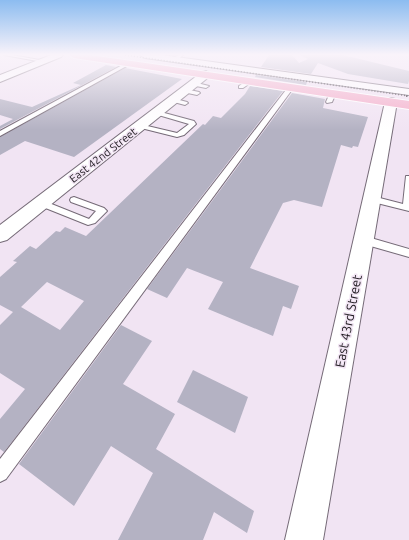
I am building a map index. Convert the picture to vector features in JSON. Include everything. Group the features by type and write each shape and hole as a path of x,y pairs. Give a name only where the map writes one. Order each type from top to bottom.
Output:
{"main road":[{"path":"169,80 192,90 245,84 291,87 331,97 403,99"}],"street":[{"path":"302,80 403,99"},
{"name":"East 42nd Street","path":"0,235 139,126 192,90"},
{"name":"East 43rd Street","path":"304,540 372,199 403,99"}],"lane":[{"path":"0,134 99,80"},
{"path":"0,473 291,87"},
{"path":"139,126 178,136 193,124 192,122 157,113"},
{"path":"372,199 408,208 409,178"},
{"path":"41,203 88,222 92,221 102,211 74,200"},
{"path":"364,240 409,253"}],"building":[{"path":"78,80 91,80 0,129 0,126 13,119 0,115 0,99 32,107 81,85 73,83"},
{"path":"103,80 180,80 74,157 25,141 0,155 0,137"},
{"path":"275,80 307,82 306,85"},
{"path":"385,80 409,80 408,84"},
{"path":"250,86 283,91 4,452 0,449 0,419 25,389 0,373 0,325 13,312 0,305 0,277 17,262 13,261 30,246 36,249 56,231 60,232 65,227 86,236 203,124 205,125 213,116 221,118 245,94","holes":["47,282 84,301 60,330 21,307"]},
{"path":"292,93 325,99 323,108 368,117 358,147 353,146 352,148 341,145 322,207 294,200 283,203 250,268 299,286 291,309 283,306 273,336 208,309 223,282 187,268 167,298 147,289"},
{"path":"121,325 152,341 123,384 175,414 156,449 254,511 247,533 214,512 203,540 118,540 153,473 111,446 74,506 19,464"},
{"path":"193,370 248,397 235,433 177,402"}],"railway":[{"path":"300,80 409,96 406,96"}]}
